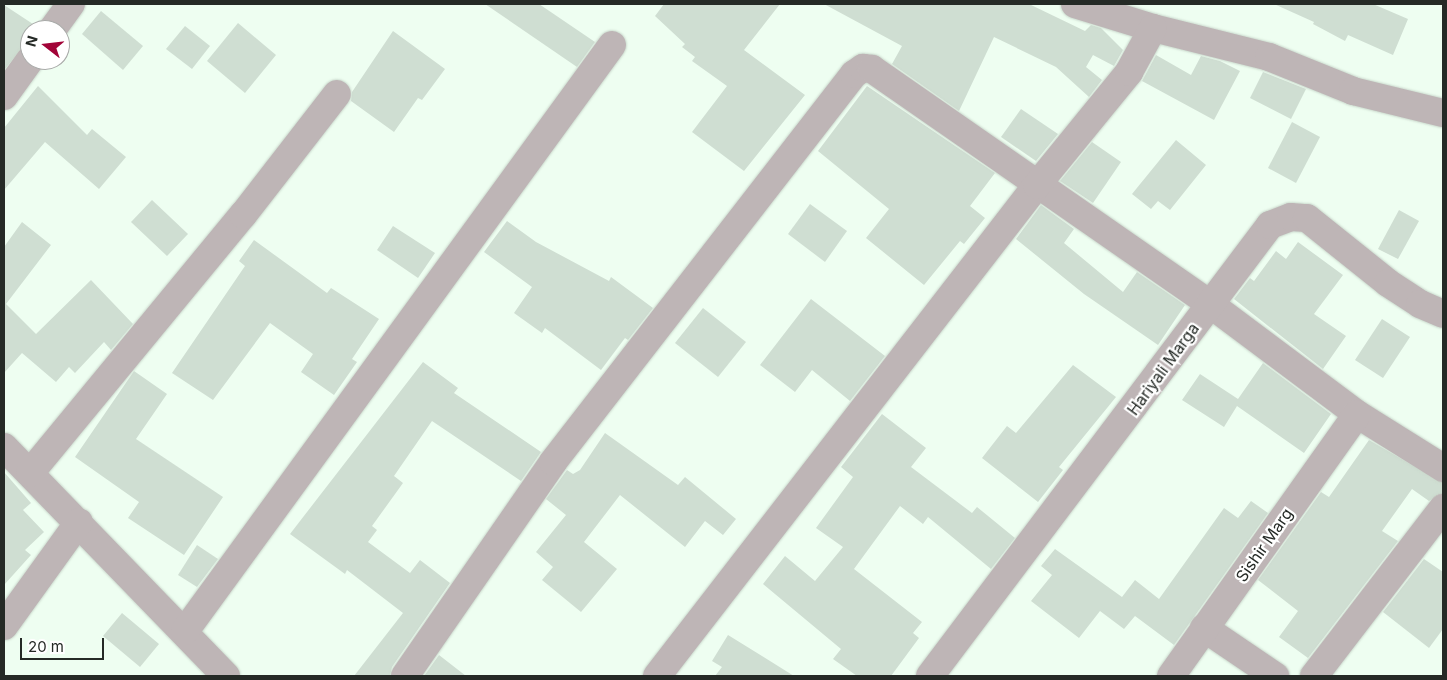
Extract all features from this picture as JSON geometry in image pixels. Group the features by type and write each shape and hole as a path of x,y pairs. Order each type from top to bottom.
{"street":[{"path":"59,20 71,4"},
{"path":"1075,4 1153,28 1269,57 1353,91 1443,113"},
{"path":"657,676 1037,185 1129,72 1153,28"},
{"path":"185,631 612,46"},
{"path":"405,676 553,462 854,74 863,68 872,69 1210,304 1357,414 1443,468"},
{"path":"4,96 23,70"},
{"path":"30,473 243,215 337,94"},
{"name":"Hariyali Marga","path":"930,676 1270,226 1291,217 1307,218 1388,283 1420,304 1443,314"},
{"name":"Sishir Marg","path":"1171,676 1357,414"},
{"path":"4,446 185,631 226,676"},
{"path":"1314,676 1443,508"},
{"path":"4,626 79,522"},
{"path":"1204,628 1275,676"}],"building":[{"path":"485,4 539,4 595,42 577,67"},
{"path":"664,4 780,4 744,50 805,95 744,171 692,132 727,86 692,61 695,57 682,47 685,44 655,16"},
{"path":"824,4 1029,4 1085,31 1091,25 1101,28 1123,50 1114,66 1093,55 1086,67 1102,80 1089,97 1056,67 994,37 959,111 892,64 902,46"},
{"path":"1274,4 1373,4 1408,19 1393,55 1348,35 1345,41 1313,24 1314,22"},
{"path":"4,5 27,20 20,20 20,51 4,70"},
{"path":"101,11 143,46 123,70 82,34"},
{"path":"238,23 276,55 245,93 207,61"},
{"path":"185,26 210,46 192,69 166,49"},
{"path":"393,31 445,69 422,100 418,98 394,132 351,101 352,92"},
{"path":"1156,55 1191,75 1201,56 1220,61 1240,71 1214,120 1142,81"},
{"path":"1263,72 1306,89 1291,119 1250,98"},
{"path":"38,86 87,135 92,129 126,157 99,189 45,142 4,190 4,128"},
{"path":"867,86 995,173 970,206 985,218 964,244 960,241 924,285 866,238 889,209 818,151"},
{"path":"1021,109 1058,134 1036,161 1001,137"},
{"path":"1292,122 1320,137 1296,183 1268,168"},
{"path":"1176,140 1206,165 1170,210 1158,201 1151,209 1132,194"},
{"path":"1092,142 1121,162 1093,203 1060,181"},
{"path":"152,200 188,234 167,256 131,222"},
{"path":"810,204 847,231 825,262 788,234"},
{"path":"1041,205 1074,229 1064,243 1123,292 1137,272 1185,305 1158,345 1084,294 1016,239"},
{"path":"1399,210 1419,221 1398,259 1378,249"},
{"path":"507,221 536,242 609,281 611,277 653,308 628,340 625,338 601,370 545,328 542,333 514,313 532,287 484,252"},
{"path":"22,222 51,245 6,304 36,334 91,280 133,324 111,350 104,342 75,373 69,367 56,382 22,353 4,373 4,247"},
{"path":"393,226 435,253 418,278 377,250"},
{"path":"254,240 327,293 331,288 379,319 352,359 357,362 334,395 301,372 313,354 270,323 213,400 172,373 245,266 239,261"},
{"path":"1298,242 1343,275 1314,314 1346,336 1323,369 1234,299 1250,278 1254,281 1276,251 1286,259"},
{"path":"811,299 885,356 850,401 812,370 795,392 760,365"},
{"path":"703,308 746,342 718,377 675,343"},
{"path":"1382,319 1410,337 1383,378 1355,360"},
{"path":"423,362 458,388 454,393 541,452 521,481 432,421 394,476 403,483 372,526 377,530 368,542 410,573 420,560 450,583 392,667 390,676 354,676 403,613 347,570 345,574 290,534"},
{"path":"1263,363 1331,414 1304,453 1237,406 1224,427 1182,400 1200,374 1238,399"},
{"path":"1073,365 1116,397 1059,467 1063,470 1038,502 982,458 1007,426 1016,433"},
{"path":"134,371 167,394 136,439 223,497 184,555 128,518 139,502 75,457"},
{"path":"882,414 926,448 911,467 972,513 977,507 1015,538 991,569 928,517 923,524 900,506 854,569 922,622 913,633 919,638 891,676 857,676 833,659 841,649 763,584 785,556 815,581 843,547 816,528 853,477 841,467"},
{"path":"605,433 678,485 685,477 736,519 723,535 705,521 685,547 620,495 584,542 617,569 581,612 542,580 553,567 536,552 566,515 546,499 567,470 573,474 580,470"},
{"path":"1369,440 1443,483 1443,493 1429,501 1412,489 1382,531 1398,541 1308,658 1279,637 1298,611 1258,580 1321,492 1329,497"},
{"path":"4,472 31,503 23,510 44,532 25,550 31,555 4,585"},
{"path":"1251,501 1268,513 1174,645 1135,616 1124,629 1100,611 1079,638 1031,601 1052,575 1041,566 1055,549 1122,597 1135,580 1159,599 1224,508 1238,518"},
{"path":"197,545 218,559 197,587 178,575"},
{"path":"1424,559 1443,572 1443,629 1429,648 1383,612"},
{"path":"122,613 159,644 140,667 103,636"},
{"path":"728,635 794,676 715,676 722,667 712,661"},
{"path":"439,655 466,676 424,676"}]}
